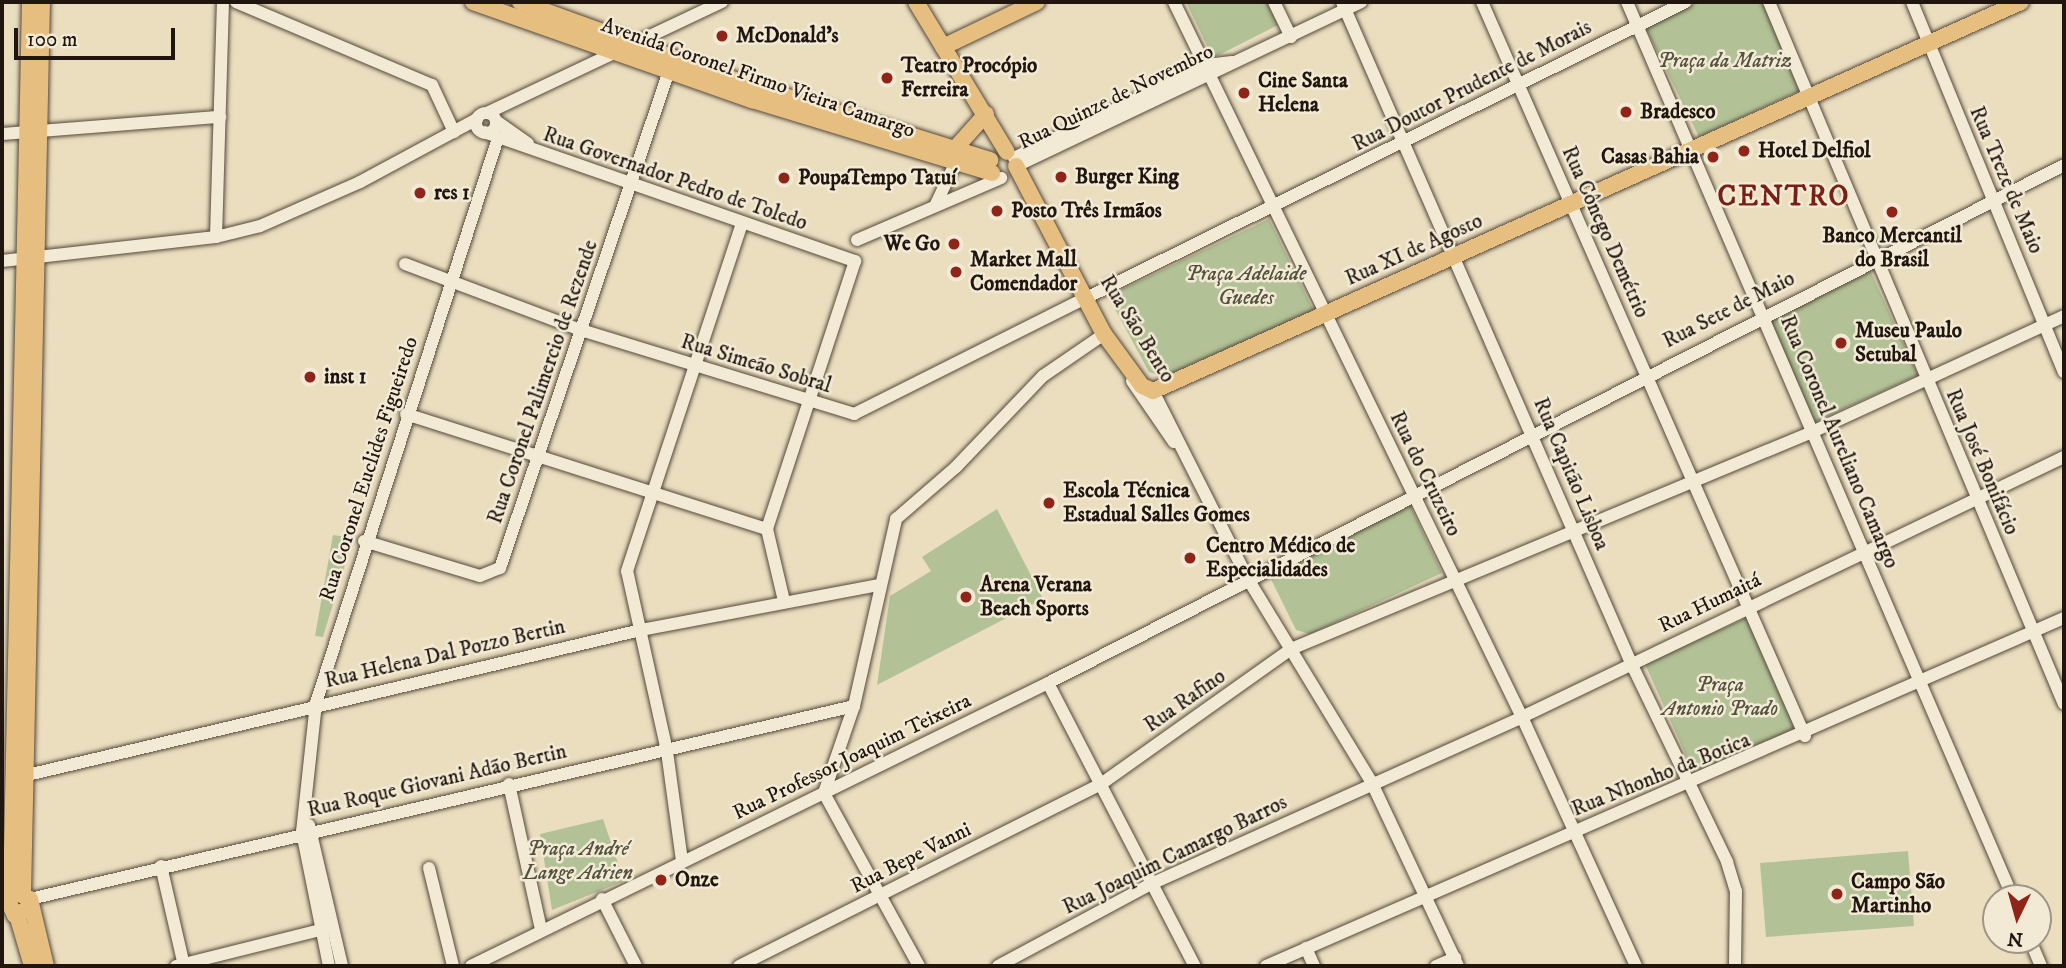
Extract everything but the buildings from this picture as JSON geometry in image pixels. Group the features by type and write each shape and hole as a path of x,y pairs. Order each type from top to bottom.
{"main road":[{"path":"18,777 20,260 30,2"},
{"path":"32,966 15,905 39,258 42,2"},
{"name":"Avenida Coronel Firmo Vieira Camargo","path":"473,2 669,71 953,159 1003,165"},
{"name":"Avenida Coronel Firmo Vieira Camargo","path":"520,2 953,159"},
{"name":"Rua São Bento","path":"916,2 986,114 1003,165 1034,200 1088,297 1153,391"},
{"path":"943,47 1037,2"},
{"path":"1694,151 2021,2"},
{"path":"953,159 986,114"},
{"name":"Rua XI de Agosto","path":"1153,391 1694,151"},
{"name":"Rua São Bento","path":"1088,297 1104,334"},
{"path":"1104,334 1142,386 1153,391"},
{"path":"15,905 46,966"}],"street":[{"path":"216,237 223,2"},
{"path":"236,2 432,85 454,132"},
{"path":"2,261 216,237 360,183 454,132 722,2"},
{"name":"Rua do Cruzeiro","path":"1174,2 1210,70 1412,494 1522,716 1636,966"},
{"path":"1274,2 1291,37"},
{"name":"Rua Quinze de Novembro","path":"857,240 936,204 1003,165 1210,70 1291,37 1344,6 1361,2"},
{"name":"Rua Cônego Demétrio","path":"1482,2 1805,736"},
{"name":"Rua Coronel Aureliano Camargo","path":"1627,2 1694,151 2007,884"},
{"name":"Rua Doutor Prudente de Morais","path":"1275,205 1686,2"},
{"name":"Rua José Bonifácio","path":"1769,2 1812,97 1874,258 2064,704"},
{"name":"Rua Treze de Maio","path":"1912,2 2064,372"},
{"name":"Rua Capitão Lisboa","path":"1344,6 1534,434 1631,663 1690,786 1736,891 1735,966"},
{"name":"Rua Coronel Palimercio de Rezende","path":"365,541 491,576 500,568 669,71"},
{"path":"2,134 41,135 220,117"},
{"path":"486,118 539,152"},
{"name":"Rua Governador Pedro de Toledo","path":"486,118 484,132 498,138 855,261 810,400"},
{"name":"Rua Coronel Euclides Figueiredo","path":"326,929 307,827 316,703 365,541 498,138"},
{"path":"936,204 953,159"},
{"name":"Rua Sete de Maio","path":"1248,579 1534,434 1762,314 1874,258 1994,204 2064,164"},
{"path":"1088,297 1275,205"},
{"path":"681,861 667,751 627,570 651,491 743,223"},
{"name":"Rua Simeão Sobral","path":"405,264 581,330 855,414 1088,297"},
{"name":"Rua Rafino","path":"1101,784 1291,649 1456,582 1692,479 1812,432 2064,316"},
{"path":"919,966 882,894 824,793 854,706 878,585 896,519 956,467 1043,376 1104,334"},
{"name":"Rua São Bento","path":"1104,334 1174,442 1248,579 1371,781 1457,962"},
{"name":"Rua São Bento","path":"1153,391 1174,442"},
{"path":"784,601 768,529 810,400"},
{"path":"406,414 540,452 768,529"},
{"name":"Rua Humaitá","path":"1371,781 1522,716 1749,605 2064,457"},
{"name":"Rua Professor Joaquim Teixeira","path":"471,966 602,899 1048,683 1248,579"},
{"name":"Rua Helena Dal Pozzo Bertin","path":"18,777 316,703 641,630 878,585"},
{"name":"Rua Nhonho da Botica","path":"1266,966 1424,895 1805,736 2064,618"},
{"path":"1048,683 1195,966"},
{"name":"Rua Roque Giovani Adão Bertin","path":"15,905 307,827 667,751 854,706"},
{"name":"Rua Joaquim Camargo Barros","path":"998,966 1151,884 1371,781"},
{"path":"509,784 541,929"},
{"name":"Rua Bepe Vanni","path":"739,966 1101,784"},
{"path":"160,866 181,966 326,929"},
{"path":"429,868 453,966"},
{"path":"602,899 636,966"},
{"path":"326,929 329,966"},
{"path":"326,929 342,966"},
{"path":"1306,948 1314,966"},
{"path":"1436,966 1457,962"}],"green space":[{"path":"1186,2 1267,2 1278,25 1213,58"},
{"name":"Praça da Matriz","path":"1694,2 1763,2 1799,91 1699,137 1644,24"},
{"name":"Praça Adelaide Guedes","path":"1269,219 1314,311 1163,377 1149,372 1108,296"},
{"path":"1869,268 1918,375 1815,422 1768,316"},
{"path":"1409,503 1442,573 1310,634 1296,630 1269,575"},
{"name":"Arena Verana Beach Sports","path":"997,509 1043,599 877,685 890,596 931,571 922,557"},
{"path":"333,535 353,538 323,637 315,636"},
{"name":"Praça Antonio Prado","path":"1746,618 1795,729 1694,773 1645,664"},
{"name":"Praça André Lange Adrien","path":"603,819 624,881 552,910 540,834"},
{"name":"Campo São Martinho","path":"1908,851 1914,926 1766,937 1760,863"}],"place":[{"name":"McDonald's","path":"722,36"},
{"name":"Teatro Procópio Ferreira","path":"887,78"},
{"name":"Cine Santa Helena","path":"1244,93"},
{"name":"Bradesco","path":"1626,112"},
{"name":"Hotel Delfiol","path":"1744,151"},
{"name":"Casas Bahia","path":"1713,157"},
{"name":"Burger King","path":"1061,177"},
{"name":"PoupaTempo Tatuí","path":"784,178"},
{"name":"res 1","path":"420,193"},
{"name":"Posto Três Irmãos","path":"997,211"},
{"name":"Banco Mercantil do Brasil","path":"1892,212"},
{"name":"We Go","path":"954,244"},
{"name":"Market Mall Comendador","path":"956,272"},
{"name":"Museu Paulo Setubal","path":"1841,343"},
{"name":"inst 1","path":"310,377"},
{"name":"Escola Técnica Estadual Salles Gomes","path":"1049,503"},
{"name":"Centro Médico de Especialidades","path":"1190,558"},
{"name":"Arena Verana Beach Sports","path":"966,597"},
{"name":"Onze","path":"661,880"},
{"name":"Campo São Martinho","path":"1837,894"}],"district":[{"name":"CENTRO","path":"1784,197"}]}
